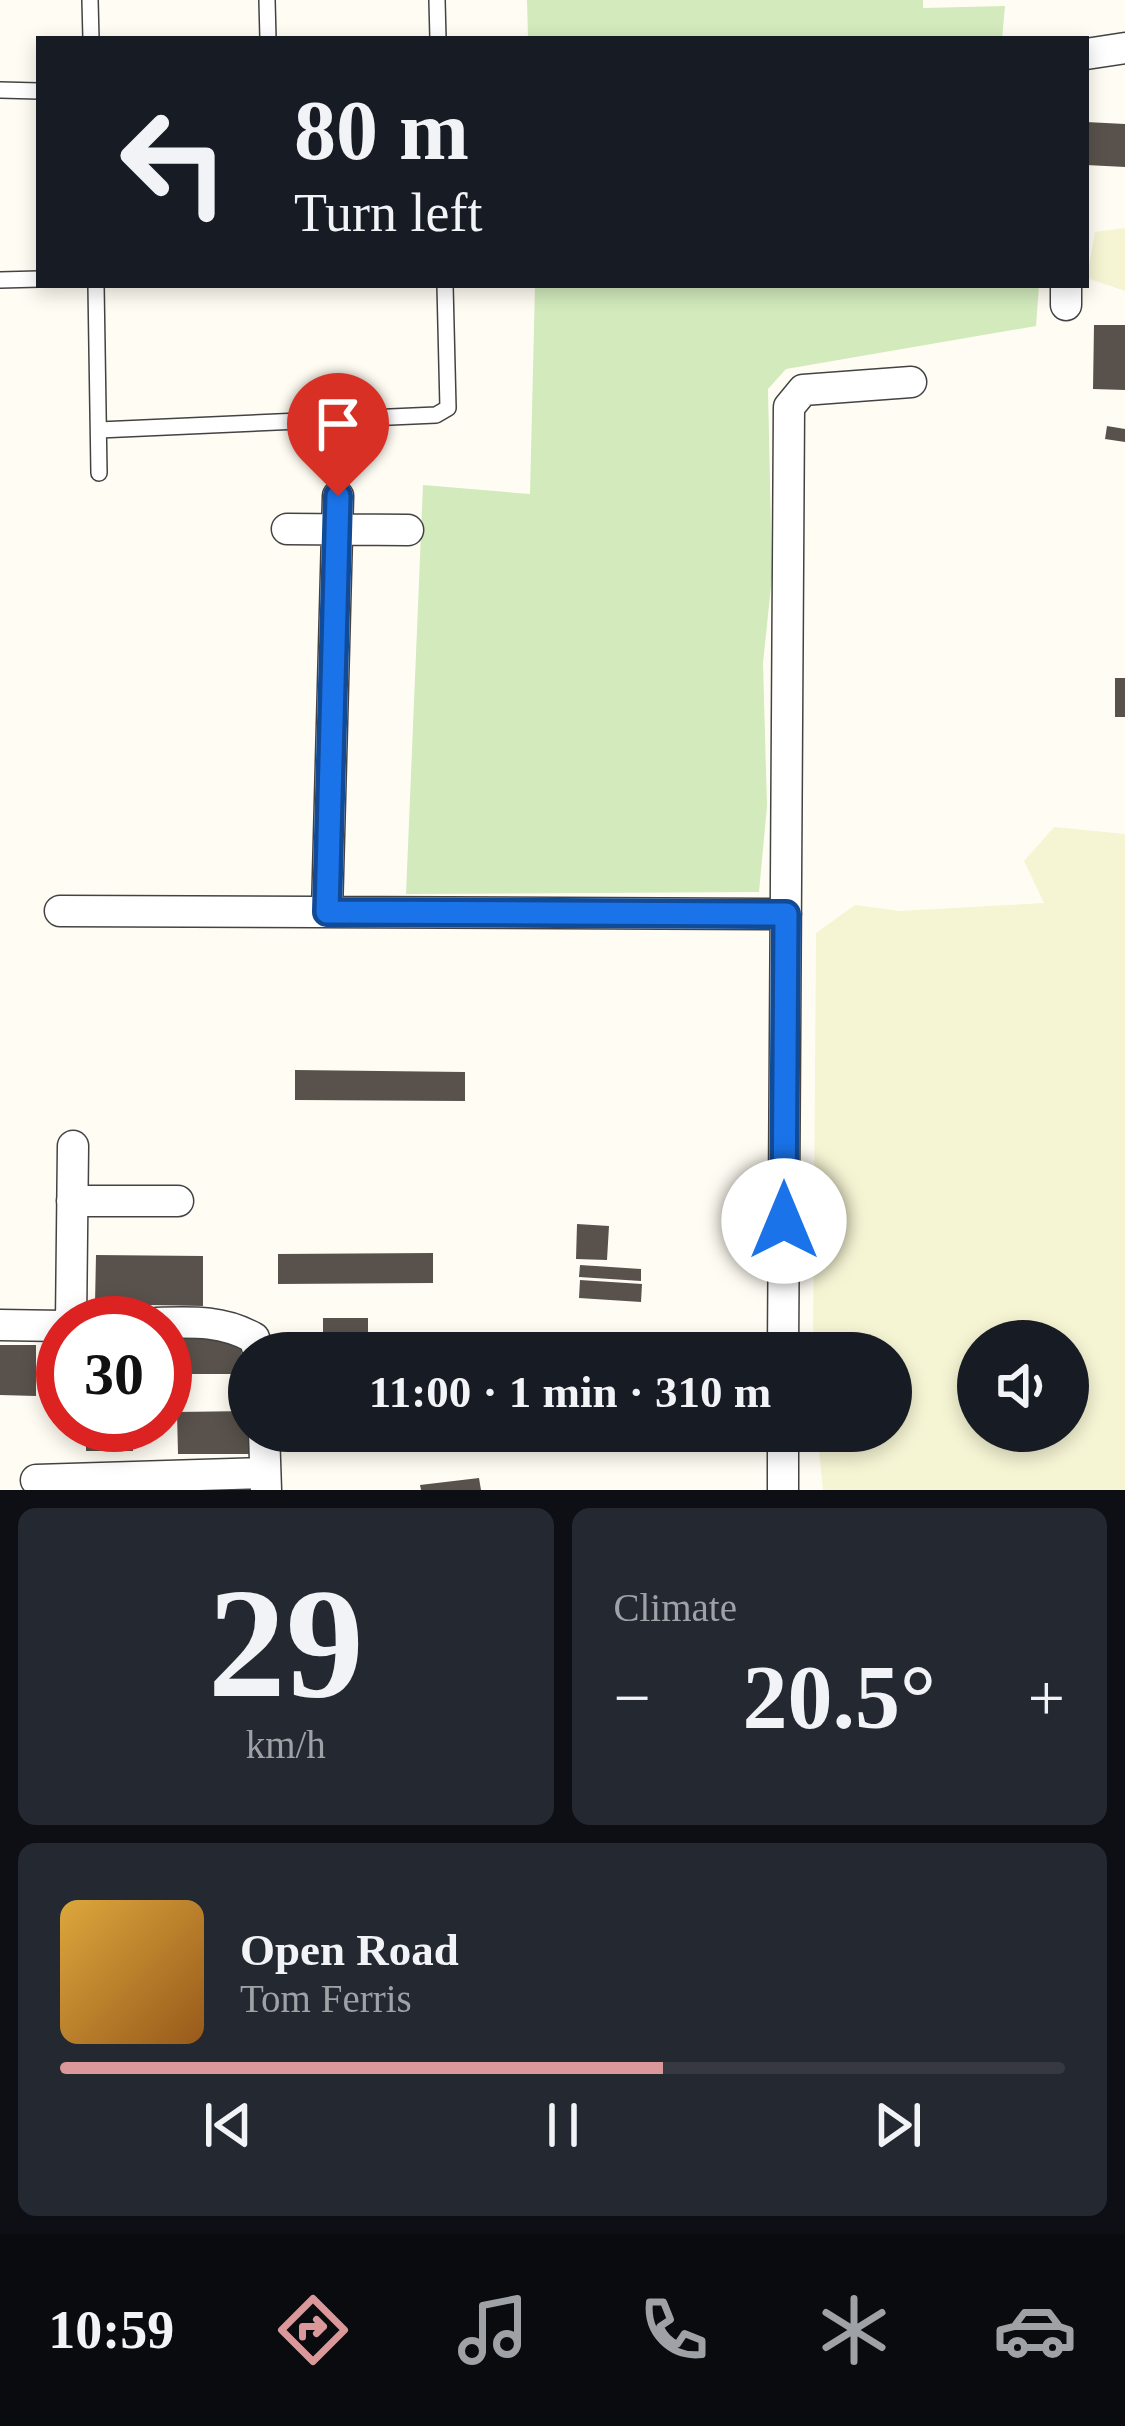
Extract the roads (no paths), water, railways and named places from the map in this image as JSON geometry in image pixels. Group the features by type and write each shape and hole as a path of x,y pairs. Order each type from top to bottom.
{"street":[{"path":"1089,53 1125,47"},
{"path":"784,1332 789,407 803,390 910,382"},
{"path":"327,912 338,496"},
{"path":"287,529 408,530"},
{"path":"60,911 786,914"},
{"path":"68,1296 74,1146"},
{"path":"72,1202 178,1201"},
{"path":"192,1322 210,1321 244,1332"},
{"path":"0,1325 36,1324"},
{"path":"37,1480 266,1482 265,1452"},
{"path":"783,1452 783,1490"}],"lane":[{"path":"90,0 91,36"},
{"path":"267,0 268,36"},
{"path":"437,0 438,36"},
{"path":"0,90 36,91"},
{"path":"0,280 36,279"},
{"path":"96,288 99,472"},
{"path":"99,430 436,415 448,408 446,288"}]}
